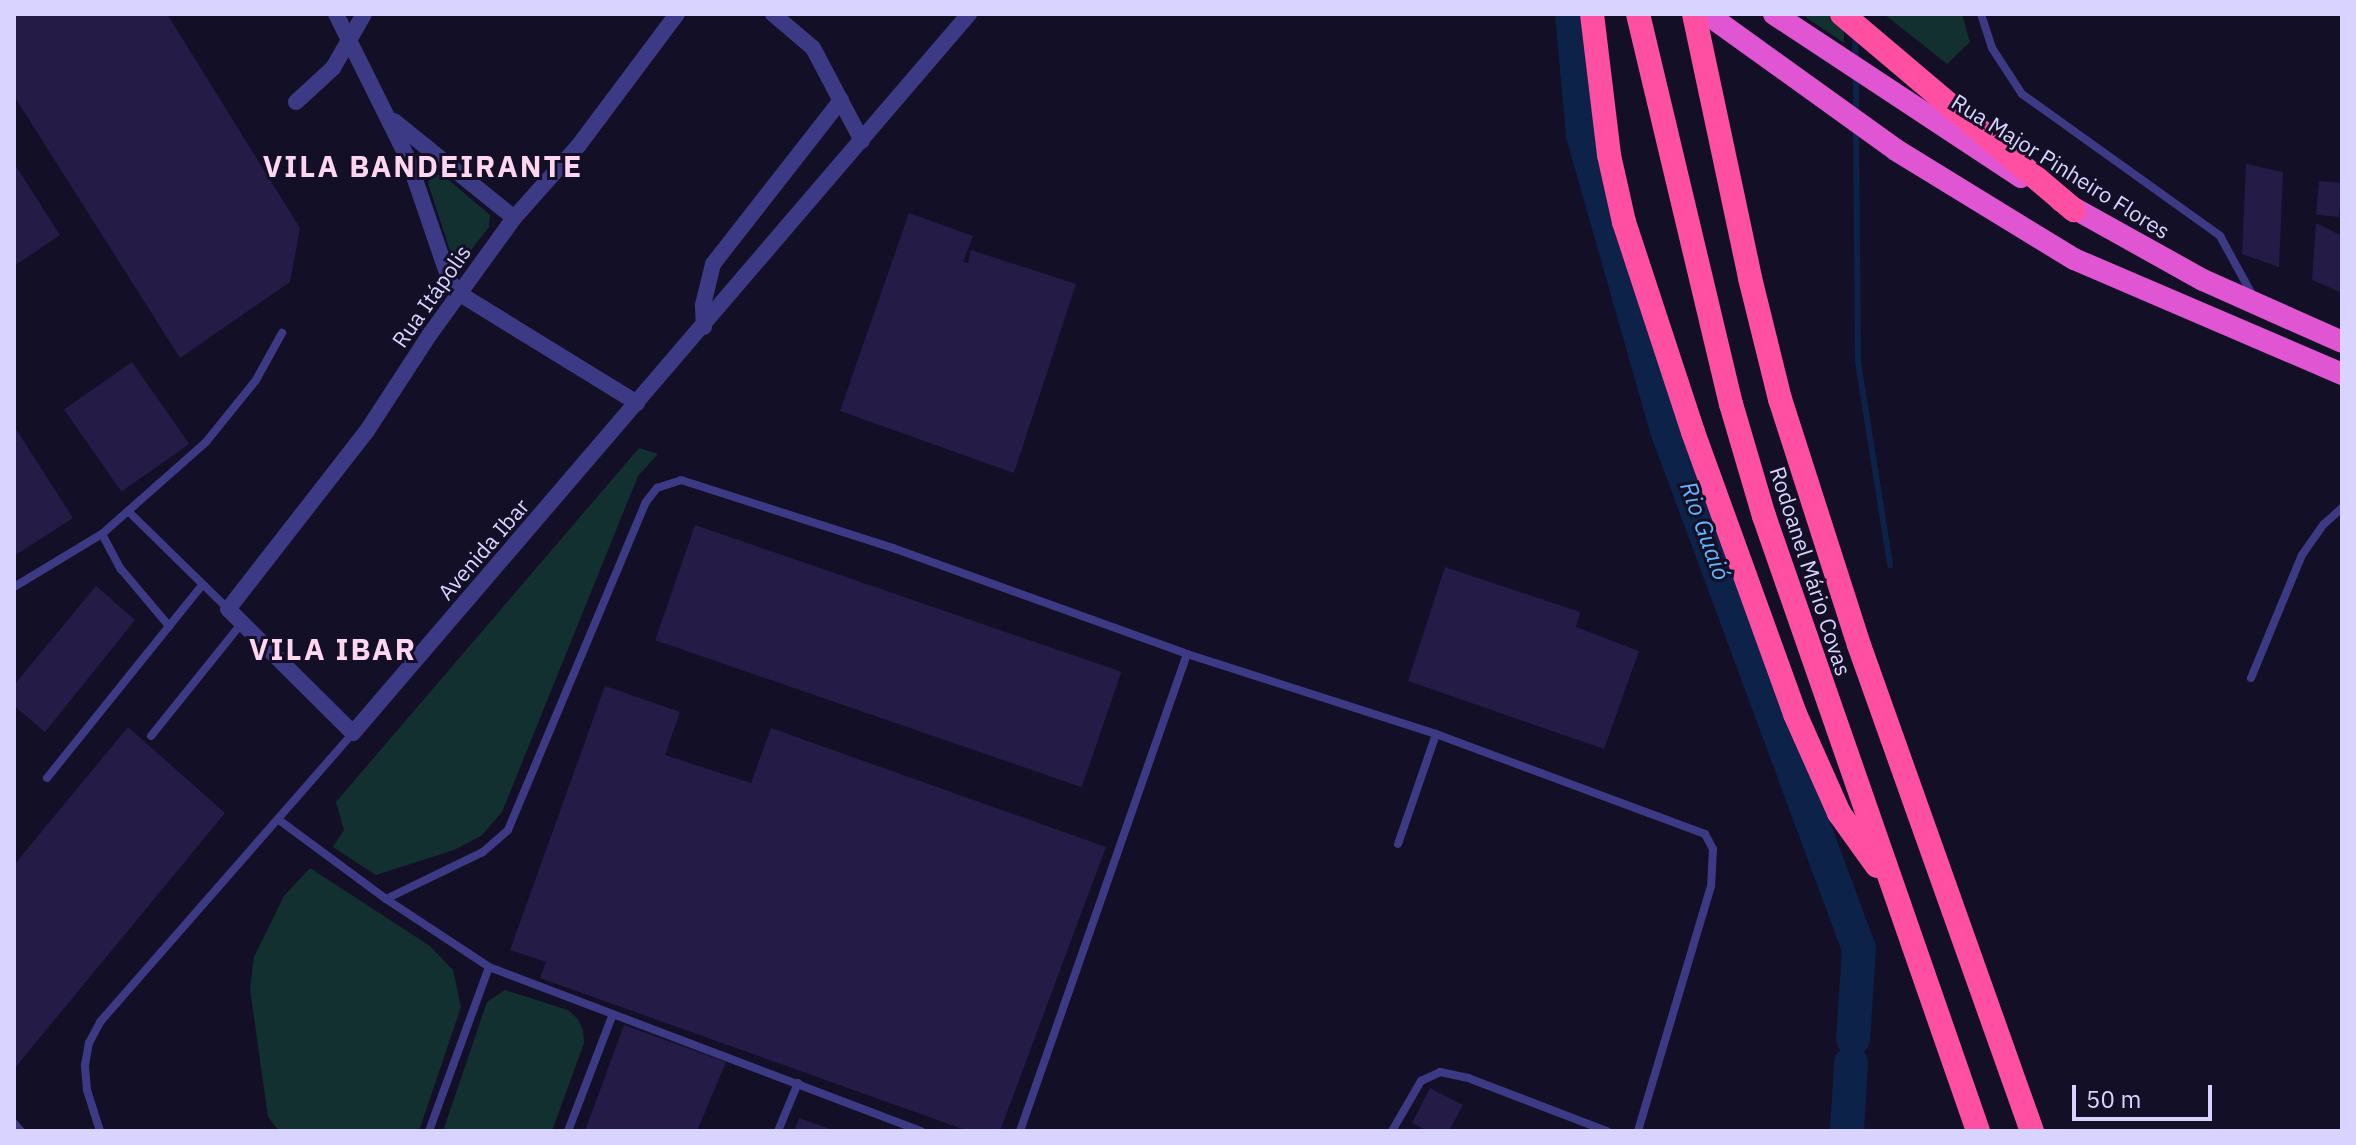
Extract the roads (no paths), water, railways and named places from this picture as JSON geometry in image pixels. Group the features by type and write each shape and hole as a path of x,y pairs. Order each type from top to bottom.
{"highway":[{"path":"1592,14 1609,155 1624,222 1698,446 1761,626 1816,764 1839,813 1890,882"},
{"name":"Rodoanel Mário Covas","path":"1638,14 1739,432 1764,516 1978,1131"},
{"name":"Rodoanel Mário Covas","path":"1694,14 1747,263 1780,399 1859,645 2032,1131"},
{"path":"1707,14 1896,150 2074,259 2342,374"},
{"name":"Rua Major Pinheiro Flores","path":"1774,14 2074,210 2161,258 2342,342"},
{"path":"1842,14 2074,210"}],"street":[{"path":"336,14 390,118 420,190 444,271 460,294 637,403"},
{"path":"296,102 333,68 364,14"},
{"name":"Rua Itápolis","path":"228,609 366,432 514,218 579,145 677,14"},
{"path":"773,14 813,48 862,141"},
{"name":"Avenida Ibar","path":"353,733 704,327 969,14"},
{"path":"704,327 705,293 713,264 841,100"},
{"path":"390,118 514,218"},
{"path":"228,609 353,733"}],"lane":[{"path":"1981,14 1992,48 2022,94 2220,236 2257,304"},
{"path":"14,587 102,534 206,442 256,380 282,333"},
{"path":"386,899 483,852 508,830 646,502 657,488 669,481 703,485 893,548 1187,654 1436,734 1693,828 1710,842 1714,866 1711,886 1638,1131"},
{"path":"2251,678 2302,555 2323,525 2342,508"},
{"path":"128,511 228,609"},
{"path":"102,534 121,569 169,626"},
{"path":"47,778 202,585"},
{"path":"151,736 242,623"},
{"path":"1020,1131 1187,654"},
{"name":"Avenida Ibar","path":"96,1130 85,1065 89,1043 100,1022 353,733"},
{"path":"1398,844 1436,734"},
{"path":"279,820 386,899 489,967 921,1131"},
{"path":"429,1131 489,967"},
{"path":"568,1131 613,1014"},
{"path":"1392,1131 1421,1081 1440,1072 1468,1078 1607,1131"},
{"path":"778,1131 798,1083"},
{"path":"14,1123 21,1131"}],"waterway":[{"name":"Rio Guaió","path":"1572,14 1583,135 1666,427 1859,949 1853,1039"},
{"path":"1855,36 1856,60"},
{"path":"1856,76 1856,112"},
{"path":"1856,128 1858,362 1890,565"},
{"name":"Rio Guaió","path":"1847,1131 1851,1063"}],"district":[{"name":"VILA BANDEIRANTE","path":"423,166"},
{"name":"VILA IBAR","path":"333,649"}]}
